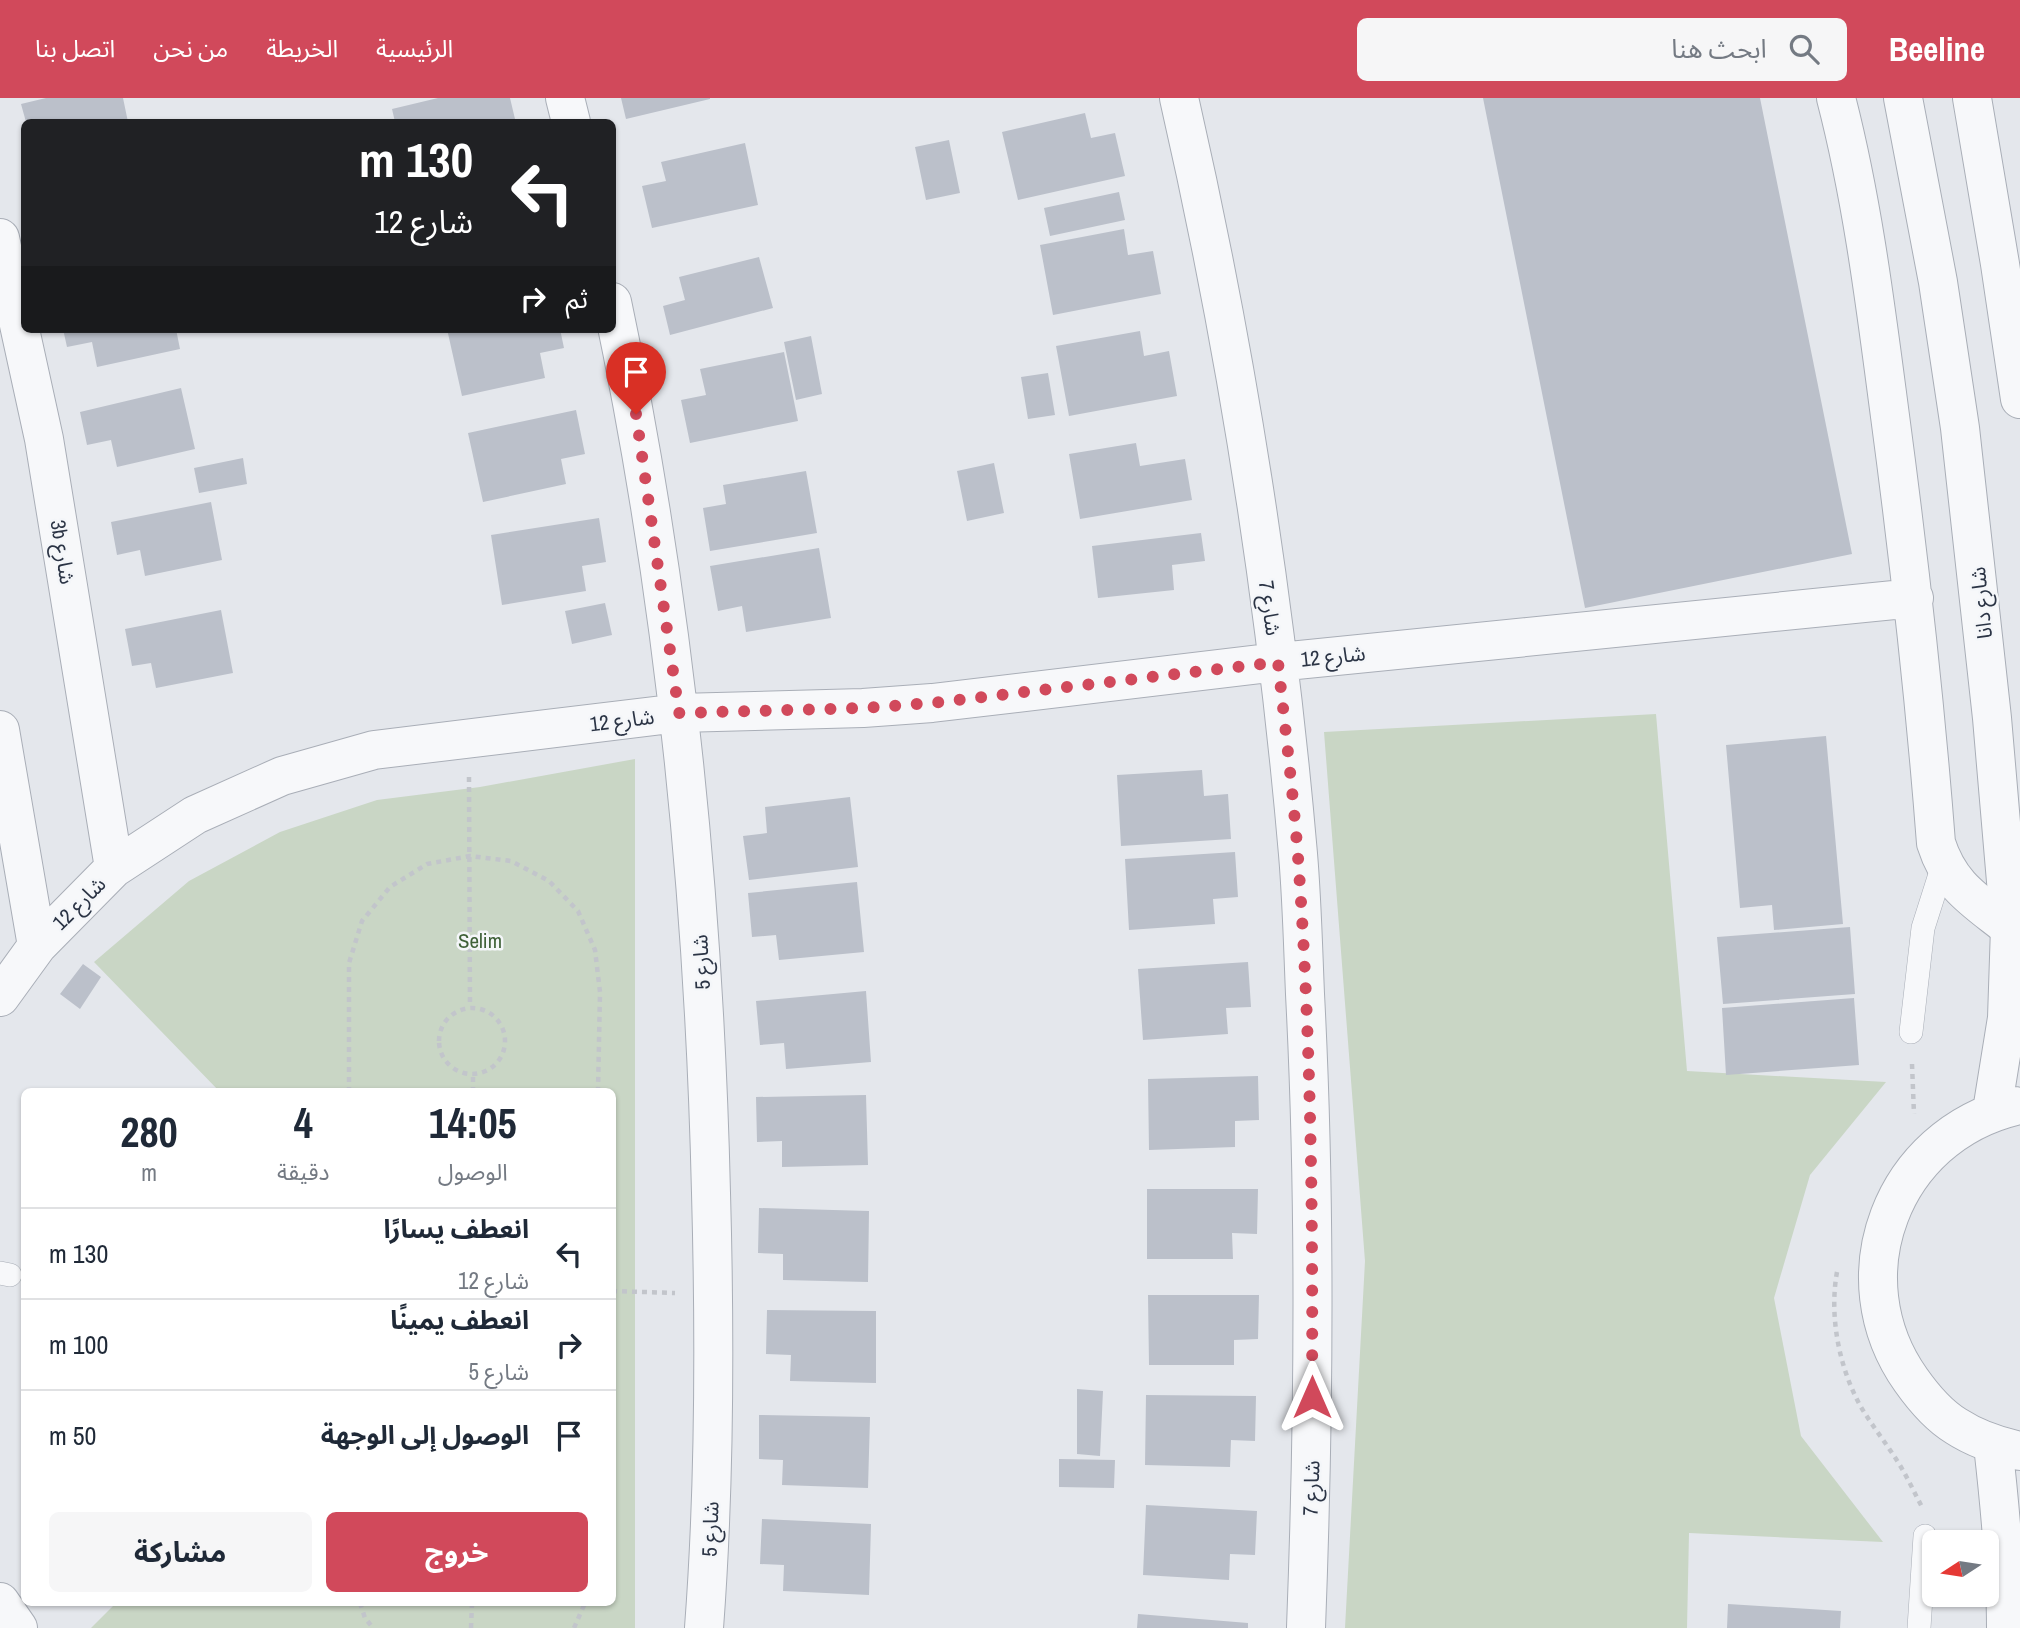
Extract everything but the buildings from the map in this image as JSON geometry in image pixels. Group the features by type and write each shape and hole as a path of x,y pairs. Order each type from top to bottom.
{"street":[{"path":"565,98 570,119"},
{"name":"شارع 7","path":"1179,98 1206,217 1245,434 1278,662 1298,856 1308,1062 1313,1282 1312,1475 1306,1628"},
{"path":"1836,98 1848,143 1874,291 1914,598 1936,843 1943,865 1957,885 2010,928"},
{"name":"شارع دانا","path":"1903,98 1936,269 1962,442 1990,692 2010,928 2006,1108"},
{"path":"1972,98 2020,399"},
{"name":"3b شارع","path":"0,238 44,439 114,867"},
{"name":"شارع 5","path":"616,321 636,414 679,713 699,934 709,1100 714,1294 713,1442 704,1628"},
{"name":"شارع 12","path":"0,997 37,946 114,867 195,815 282,776 374,750 679,713 863,708 932,703 1278,662 1914,598"},
{"path":"0,730 37,946"},
{"path":"2006,1108 1954,1132 1921,1160 1897,1195 1882,1236 1877,1278 1882,1321 1898,1362 1923,1397 1955,1425 2007,1448 2002,1529 2006,1628"},
{"path":"0,1602 18,1628"}],"lane":[{"path":"1911,1031 1923,928 1943,865"},
{"path":"1919,1628 1922,1582"}],"path":[{"path":"468,738 470,1007"},
{"path":"349,1088 349,963 362,921 390,887 427,864 470,856 511,861 521,866 549,881 578,911 595,950 600,992 598,1088"},
{"path":"470,1007 488,1010 500,1023 506,1039 502,1057 490,1069 473,1075 457,1070 443,1059 439,1042 442,1025 454,1012 470,1007"},
{"path":"473,1075 473,1088"},
{"path":"616,1291 714,1294"},
{"path":"361,1606 365,1618 373,1628"},
{"path":"471,1628 472,1606"},
{"path":"574,1628 584,1606"}],"green space":[{"path":"1656,714 1687,1071 1886,1082 1810,1175 1774,1298 1801,1436 1883,1542 1689,1533 1687,1628 1345,1628 1365,1261 1324,732"},
{"name":"Selim","path":"635,759 635,1628 91,1628 113,1606 616,1606 616,1088 216,1088 94,962 189,881 280,832 377,800 480,787"}],"route":[{"path":"636,414 679,713 863,708 932,703 1278,662 1298,856 1308,1062 1313,1268 1312,1397"}]}
